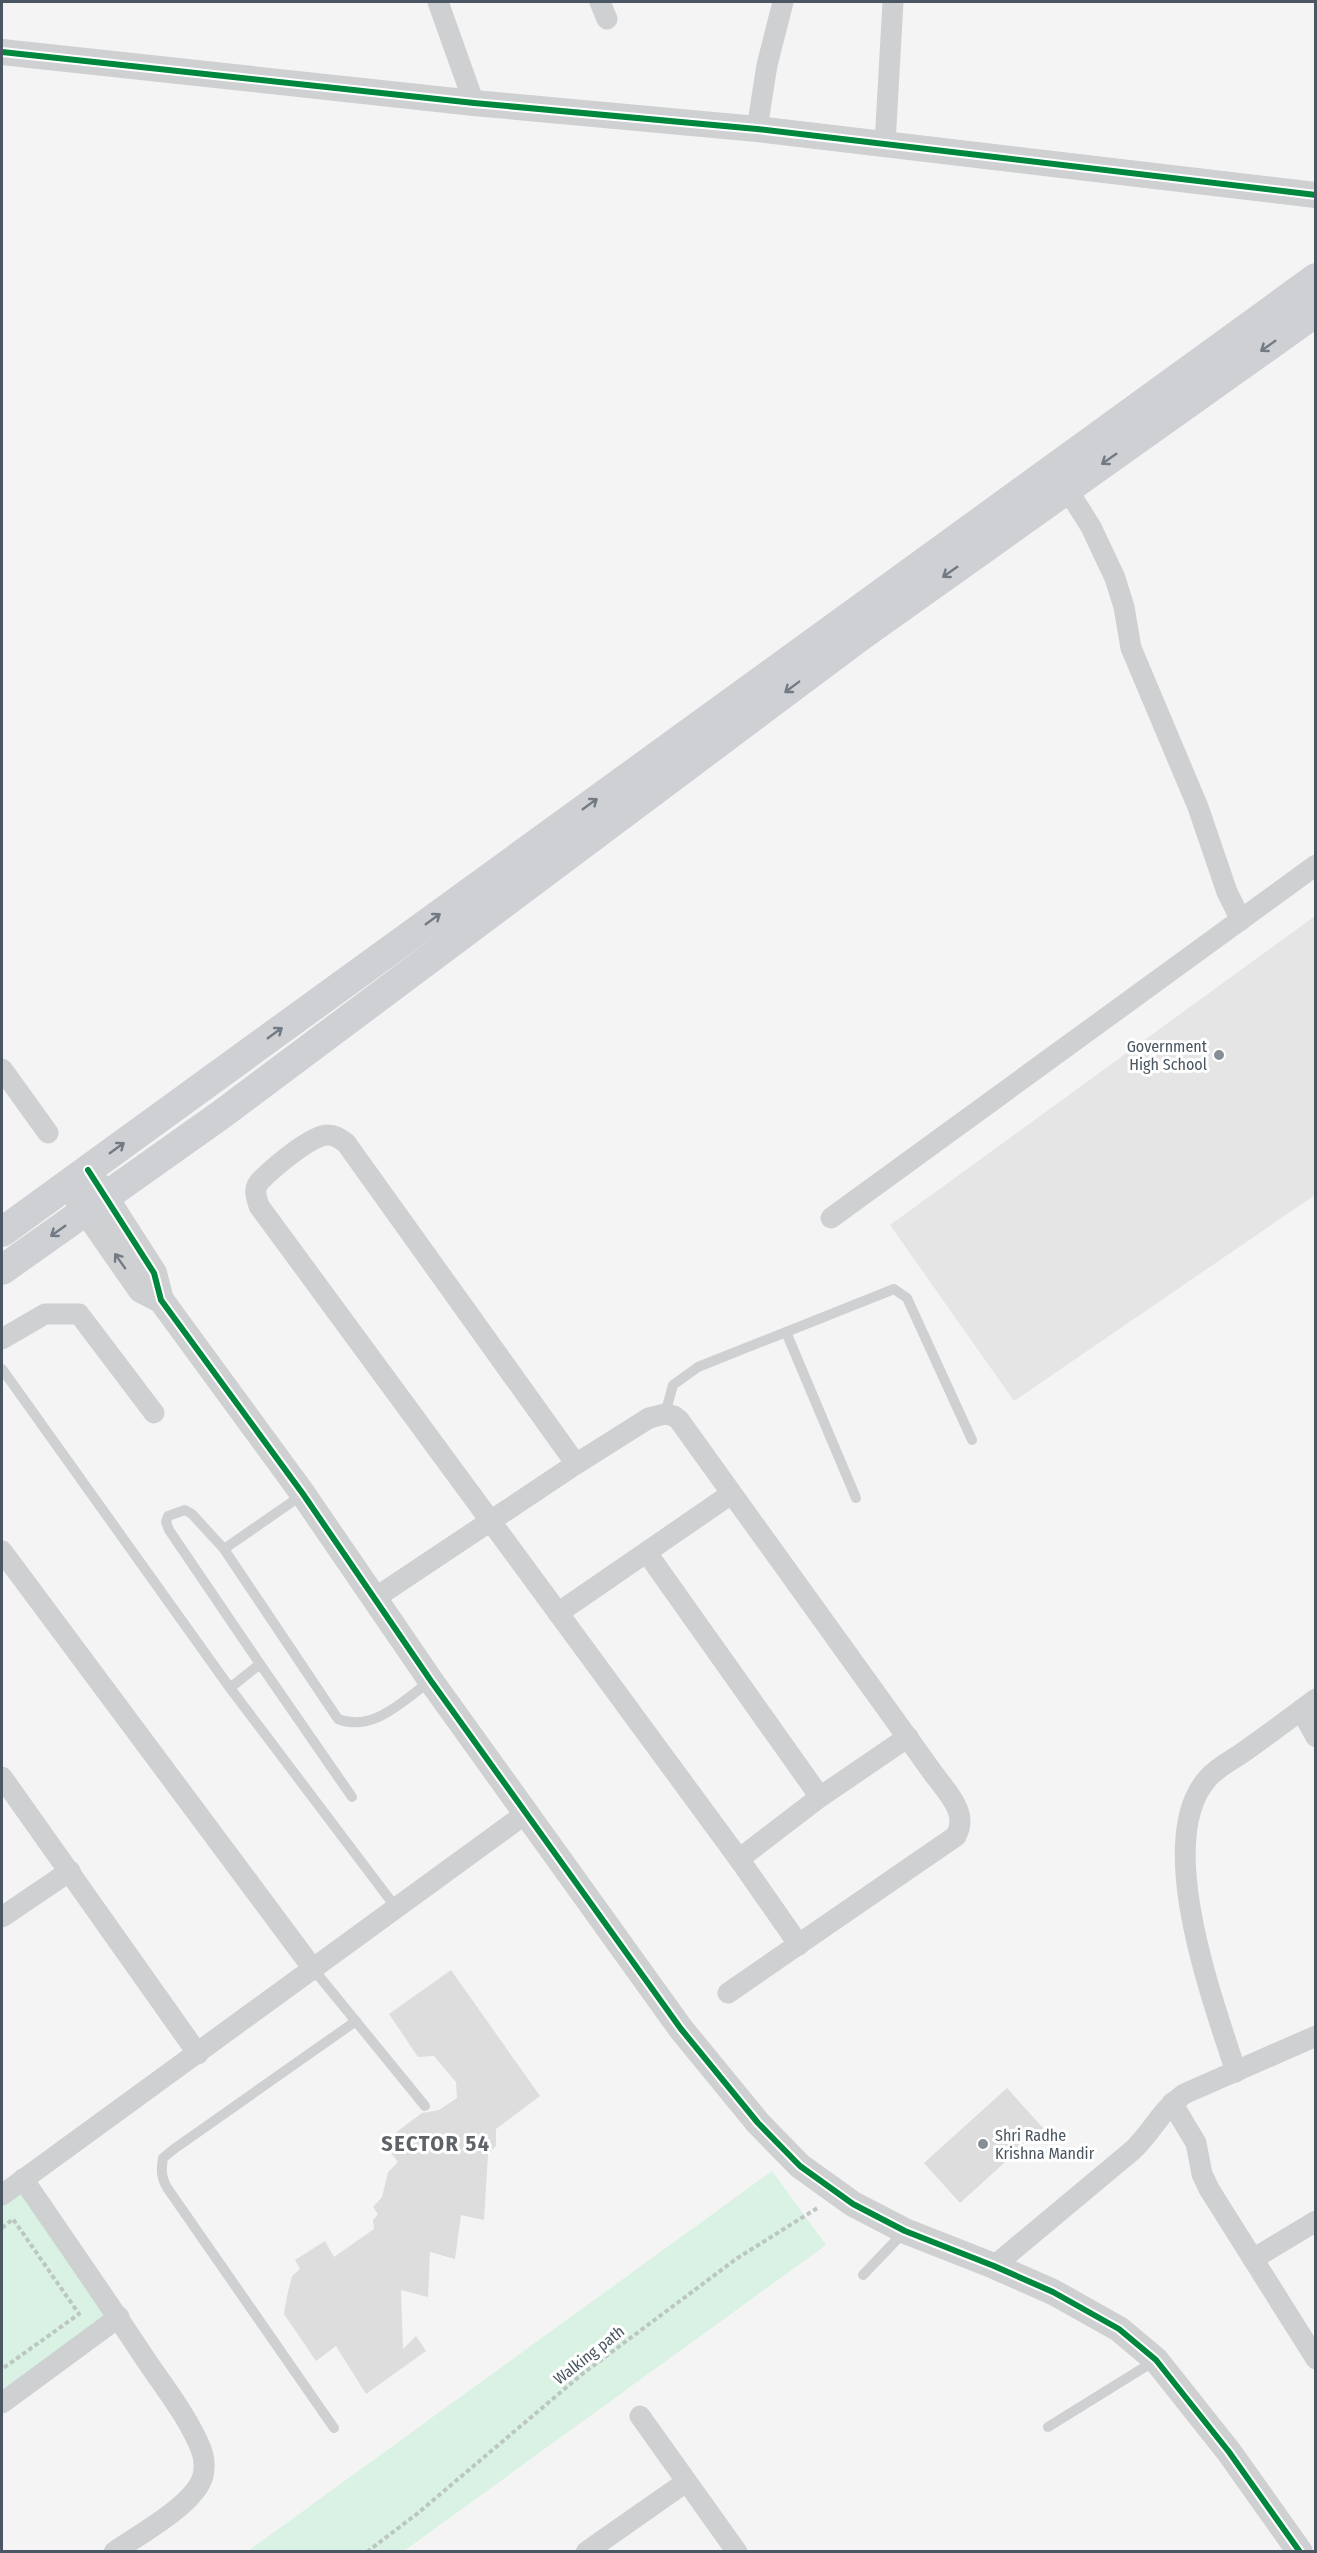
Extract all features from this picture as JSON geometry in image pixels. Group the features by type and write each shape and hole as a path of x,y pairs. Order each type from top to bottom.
{"main road":[{"path":"2,1232 1316,278"},
{"path":"2,1270 222,1114 852,642 1316,312"}],"street":[{"path":"438,2 474,103"},
{"path":"757,129 767,64 783,2"},
{"path":"885,144 892,2"},
{"path":"2,52 474,103 757,129 1316,195"},
{"path":"1067,489 1091,527 1115,578 1124,607 1131,648 1198,807 1227,892 1241,920"},
{"path":"831,1218 1316,865"},
{"path":"2,1071 48,1133"},
{"path":"576,1464 346,1143 340,1138 327,1135 312,1140 268,1173 256,1186 260,1206 739,1859 799,1945"},
{"path":"77,1177 96,1205 154,1273 161,1300 303,1494 525,1814 681,2029 758,2123 800,2166 853,2204 905,2231 994,2266 1085,2309 1119,2329 1156,2360 1229,2452 1300,2552"},
{"path":"2,1339 45,1314 79,1314 154,1413"},
{"path":"375,1598 649,1418 665,1414 679,1420 953,1800 961,1815 961,1827 956,1836 728,1993"},
{"path":"558,1614 731,1494"},
{"path":"2,1551 314,1970"},
{"path":"648,1552 820,1797"},
{"path":"1236,2072 1198,1956 1187,1872 1187,1827 1193,1803 1209,1777 1308,1705 1316,1737"},
{"path":"739,1859 820,1797 908,1737"},
{"path":"2,1777 198,2054"},
{"path":"2,2195 314,1970 525,1814"},
{"path":"2,1917 70,1871"},
{"path":"994,2266 1133,2150 1172,2103 1185,2094 1316,2036"},
{"path":"1172,2103 1196,2143 1202,2174 1209,2189 1313,2350"},
{"path":"23,2179 119,2318 191,2428 202,2452 203,2477 196,2490 176,2509 114,2552"},
{"path":"1253,2259 1316,2221"},
{"path":"2,2403 119,2318"},
{"path":"640,2416 736,2552"},
{"path":"586,2552 686,2482"}],"lane":[{"path":"665,1414 673,1385 698,1367 894,1289 908,1298 972,1440"},
{"path":"786,1332 856,1498"},
{"path":"2,1370 230,1688 397,1908"},
{"path":"224,1549 303,1494"},
{"path":"352,1797 169,1530 166,1522 168,1516 179,1510 192,1514 224,1549 338,1719 350,1724 373,1720 431,1681"},
{"path":"230,1688 260,1664"},
{"path":"314,1970 425,2106"},
{"path":"334,2428 168,2189 162,2179 161,2171 163,2157 174,2148 356,2021"},
{"path":"864,2275 905,2231"},
{"path":"1048,2427 1156,2360"}],"path":[{"path":"2,2228 13,2219 79,2314 2,2369"}],"shaded area":[{"name":"Government High School","path":"1315,916 1315,1195 1014,1401 890,1225"}],"green space":[{"path":"772,2171 826,2245 404,2551 248,2551"},
{"path":"23,2179 119,2317 2,2403 2,2195"}],"building":[{"path":"451,1970 540,2096 496,2129 496,2146 488,2154 484,2220 461,2215 455,2259 430,2252 428,2297 401,2290 403,2349 416,2336 426,2351 366,2394 336,2346 316,2361 284,2314 287,2296 292,2276 300,2269 295,2260 325,2241 334,2257 374,2229 373,2220 378,2214 373,2207 382,2197 388,2172 398,2162 383,2142 422,2113 439,2110 457,2098 456,2082 434,2056 418,2057 389,2014"},
{"path":"1007,2088 1043,2128 960,2203 924,2163"}],"cycle path":[{"path":"2,52 474,103 757,129 1316,195"},
{"path":"88,1170 154,1273 161,1300 303,1494 431,1681 681,2029 758,2123 800,2166 853,2204 905,2231 1053,2292 1119,2329 1156,2360 1229,2452 1300,2552"}],"place":[{"name":"Government High School","path":"1219,1055"},
{"name":"Shri Radhe Krishna Mandir","path":"983,2144"}],"district":[{"name":"SECTOR 54","path":"436,2143"}]}
